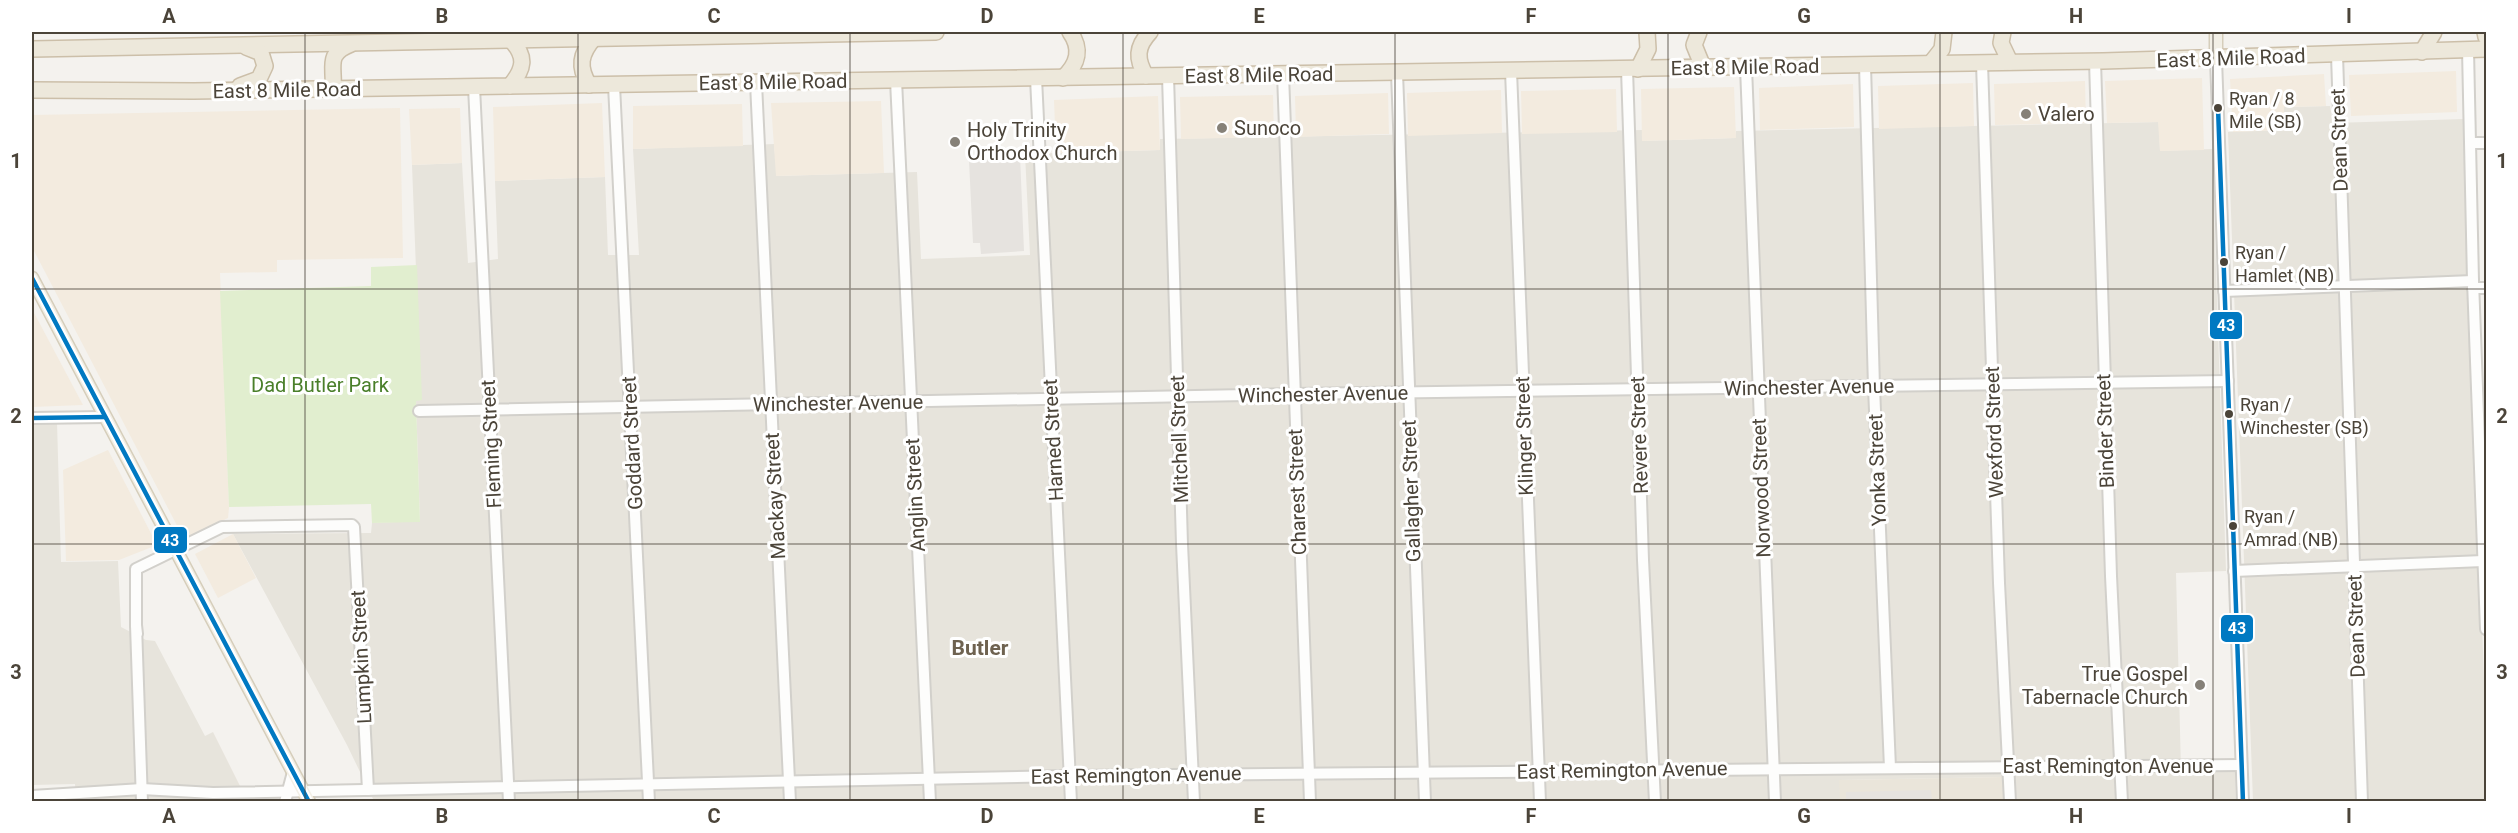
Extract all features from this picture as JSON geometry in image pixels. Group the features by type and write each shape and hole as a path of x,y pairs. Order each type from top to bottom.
{"highway":[{"path":"32,49 225,45 354,37 511,40 725,33 936,32"},
{"path":"1063,78 1071,70 1077,57 1077,44 1070,32"},
{"path":"1146,76 1139,62 1138,49 1150,32"},
{"path":"1632,69 1648,49 1647,32"},
{"path":"1699,32 1694,45 1703,67"},
{"path":"1931,63 1942,49 1944,32"},
{"path":"2003,32 2001,43 2010,62"},
{"path":"2422,52 2434,32"},
{"path":"2485,32 2487,37"},
{"path":"333,89 331,69 334,56 354,37"},
{"path":"589,85 580,64 583,53 594,38"},
{"path":"510,87 521,71 523,58 511,40"},
{"path":"199,91 245,85 255,82 262,74 264,59 256,49 225,45"},
{"name":"East 8 Mile Road","path":"32,90 199,91 1397,73 2216,59 2487,49"}],"main road":[{"path":"2216,32 2216,59"},
{"path":"32,278 307,796"}],"street":[{"path":"2468,50 2473,284 2487,629"},
{"name":"Dean Street","path":"2337,55 2362,801"},
{"path":"2216,59 2243,801"},
{"name":"Binder Street","path":"2095,61 2104,382 2122,801"},
{"name":"Wexford Street","path":"1982,63 1992,384 2010,801"},
{"name":"Yonka Street","path":"1864,65 1874,387 1890,768"},
{"name":"Norwood Street","path":"1746,67 1775,801"},
{"name":"Revere Street","path":"1632,69 1637,389 1655,801"},
{"name":"Klinger Street","path":"1511,71 1540,801"},
{"name":"Gallagher Street","path":"1397,73 1425,801"},
{"name":"Charest Street","path":"1282,74 1310,801"},
{"name":"Mitchell Street","path":"1168,76 1177,396 1194,801"},
{"name":"Harned Street","path":"1036,78 1071,801"},
{"name":"Anglin Street","path":"896,80 930,801"},
{"name":"Mackay Street","path":"756,83 790,801"},
{"name":"Goddard Street","path":"614,85 649,801"},
{"name":"Fleming Street","path":"474,87 509,801"},
{"path":"2471,143 2487,143"},
{"path":"2224,291 2473,284 2487,288"},
{"name":"Winchester Avenue","path":"419,411 1293,394 2228,381"},
{"path":"32,418 105,417"},
{"name":"Lumpkin Street","path":"177,549 225,526 352,525 354,527 368,790"},
{"path":"142,801 136,569 177,549"},
{"path":"2234,571 2483,561"},
{"name":"East Remington Avenue","path":"32,796 142,789 307,796 368,790 1070,776 2241,765"},
{"path":"287,796 293,771"}],"shaded area":[{"path":"2456,71 2457,112 2351,116 2349,75"},
{"path":"2324,74 2326,106 2284,107 2284,130 2233,132 2230,79"},
{"path":"2202,78 2204,150 2160,151 2158,122 2107,123 2105,81"},
{"path":"2085,81 2086,123 1995,125 1994,84"},
{"path":"1973,83 1974,126 1879,129 1878,86"},
{"path":"1853,84 1854,127 1760,130 1759,88"},
{"path":"1734,87 1736,138 1642,141 1641,89"},
{"path":"1616,89 1617,132 1522,134 1521,91"},
{"path":"1501,90 1502,133 1408,136 1407,93"},
{"path":"1388,93 1389,134 1296,137 1295,96"},
{"path":"1273,95 1274,137 1181,139 1180,97"},
{"path":"1158,96 1160,150 1056,153 1054,100"},
{"path":"881,101 884,173 776,176 771,103"},
{"path":"602,103 605,177 495,181 493,107"},
{"path":"742,104 743,146 633,149 633,106"},
{"path":"2330,106 2333,123 2464,119 2486,735 2486,801 2253,801 2228,132 2284,130 2283,107"},
{"path":"400,108 403,258 277,260 277,272 220,273 228,518 184,539 32,247 32,115"},
{"path":"460,108 462,163 412,165 409,109"},
{"path":"2159,122 2160,151 2212,149 2226,571 2176,573 2181,770 2235,772 2236,801 2004,801 2003,777 1840,780 1840,802 374,801 347,745 233,534 371,533 372,523 420,521 416,400 421,400 412,165 462,163 468,263 498,259 495,181 605,177 608,255 639,255 633,149 774,144 777,176 917,172 921,259 1030,255 1025,154 1160,150 1160,139 1642,130 1642,141 1735,138 1736,131"},
{"path":"1020,156 1024,251 981,254 980,243 973,243 969,161 983,157"},
{"path":"32,309 83,405 32,407"},
{"path":"32,422 57,422 61,562 118,561 121,627 146,640 155,641 205,736 213,732 245,796 278,797 278,801 76,801 75,784 32,785"},
{"path":"108,450 157,545 119,560 66,561 63,470"},
{"path":"233,534 256,578 218,598 195,554"},
{"path":"2003,777 2004,801 1840,801 1839,780"},
{"path":"1931,790 1932,801 1846,801 1846,792"}],"green space":[{"name":"Dad Butler Park","path":"417,265 422,400 416,401 420,522 372,523 371,504 229,507 220,291 371,286 371,267"}],"transit line":[{"name":"43","path":"2218,107 2243,802"},
{"name":"43","path":"32,278 309,802"},
{"name":"43","path":"32,418 105,417"}],"place":[{"name":"Ryan / 8 Mile (SB)","path":"2218,108"},
{"name":"Valero","path":"2026,114"},
{"name":"Sunoco","path":"1222,128"},
{"name":"Holy Trinity Orthodox Church","path":"955,142"},
{"name":"Ryan / Hamlet (NB)","path":"2224,262"},
{"name":"Ryan / Winchester (SB)","path":"2229,414"},
{"name":"Ryan / Amrad (NB)","path":"2233,526"},
{"name":"True Gospel Tabernacle Church","path":"2200,685"}],"district":[{"name":"Butler","path":"980,648"}]}
